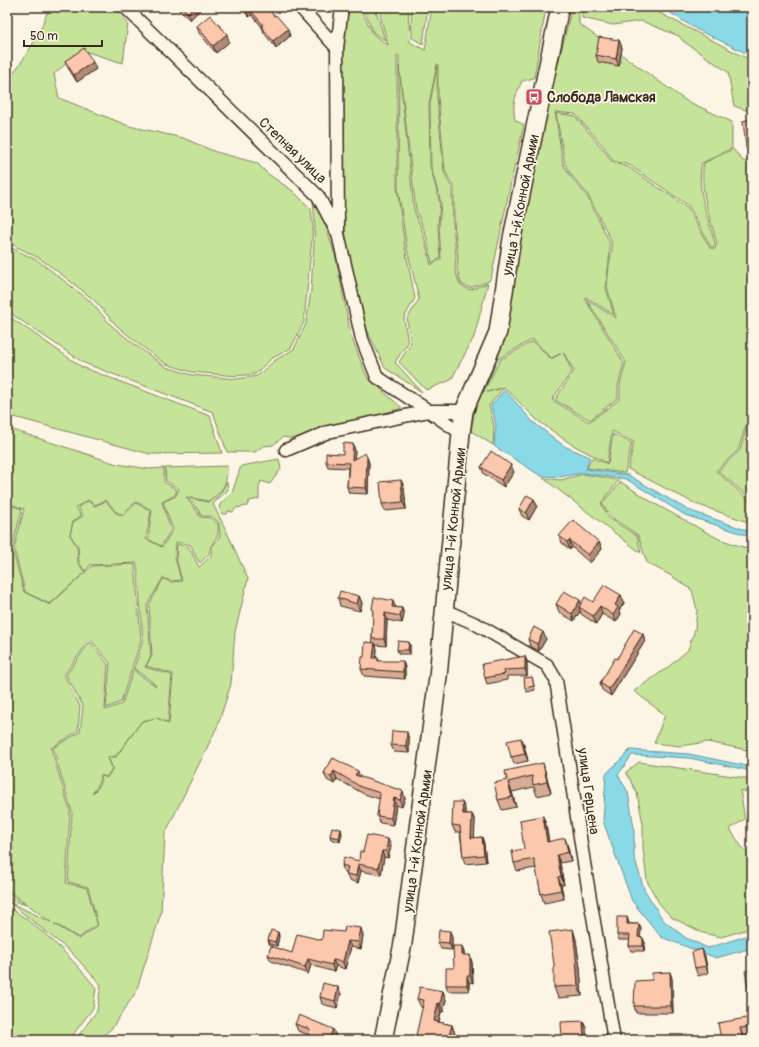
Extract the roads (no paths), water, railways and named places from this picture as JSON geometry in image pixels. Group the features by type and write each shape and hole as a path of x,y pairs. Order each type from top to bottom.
{"main road":[{"name":"улица 1-й Конной Армии","path":"383,1040 403,943 438,677 464,411 498,332 512,238 560,7"}],"street":[{"name":"Степная улица","path":"125,7 318,196 338,234 362,339 378,377 461,433"},
{"path":"300,7 336,48"},
{"path":"338,234 336,48 342,7"},
{"path":"286,450 328,432 429,411 464,411"},
{"name":"улица Герцена","path":"444,610 476,624 547,665 556,680 584,863 614,1040"}],"water":[{"path":"661,7 752,7 752,56 696,29"},
{"path":"505,390 533,422 564,446 590,457 586,469 628,475 688,510 752,532 752,537 685,515 626,479 583,473 560,477 541,476 494,446 496,425 491,405"},
{"path":"630,750 689,754 752,767 752,771 689,758 632,755 618,775 628,792 634,828 634,856 644,889 663,920 686,938 708,948 752,934 752,948 716,958 661,937 632,901 603,821 606,774"}],"place":[{"name":"Слобода Ламская","path":"534,97"}]}
